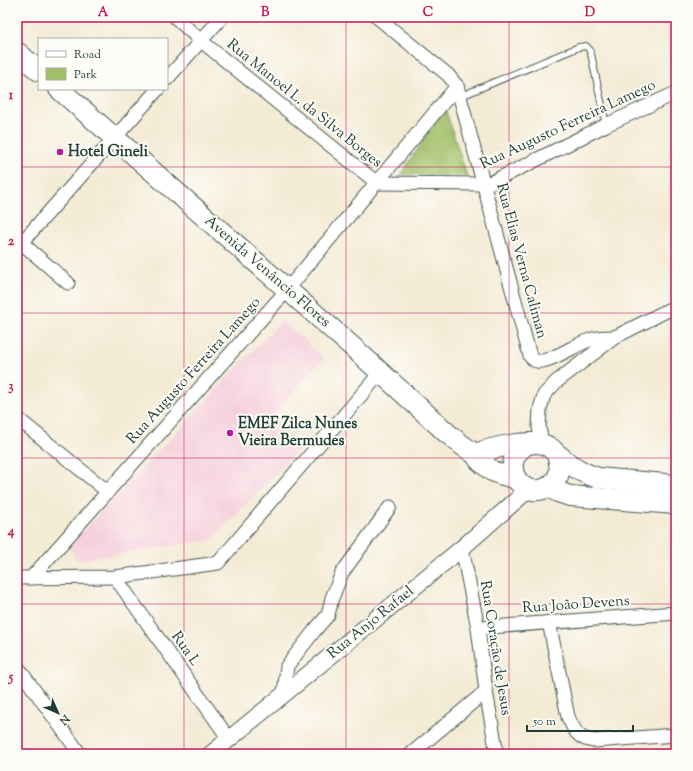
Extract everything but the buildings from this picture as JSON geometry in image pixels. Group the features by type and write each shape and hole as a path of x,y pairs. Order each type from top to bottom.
{"main road":[{"path":"17,52 38,70"},
{"name":"Avenida Venâncio Flores","path":"60,90 447,433 462,446 475,454 479,460 492,471 531,485 570,496 676,504"},
{"path":"475,454 505,446 544,447 582,472 598,478 646,484 676,485"},
{"path":"522,447 544,447 560,463 559,473 555,481 531,485 512,466 515,456 522,447"}],"street":[{"name":"Rua Manoel L. da Silva Borges","path":"175,17 200,40 377,183"},
{"path":"168,77 222,17"},
{"path":"376,17 448,75 459,91"},
{"path":"68,283 18,244 157,90"},
{"name":"Rua Augusto Ferreira Lamego","path":"31,578 287,290 377,183 459,91"},
{"name":"Rua Elias Verna Caliman","path":"459,91 530,356 534,361 538,362 546,360 588,340 600,337 615,337"},
{"name":"Rua Augusto Ferreira Lamego","path":"377,183 484,184 492,182 606,125 676,93"},
{"path":"544,447 538,418 544,395 556,382 615,337 676,306"},
{"path":"17,578 115,577 218,563 380,372"},
{"path":"17,418 108,492"},
{"name":"Rua Anjo Rafael","path":"211,754 462,548 531,485"},
{"path":"284,694 287,666 328,615 332,598 342,573 390,507"},
{"name":"Rua Coração de Jesus","path":"462,548 478,628 486,691 497,754"},
{"name":"Rua L","path":"115,577 229,739"},
{"name":"Rua João Devens","path":"478,628 676,613"},
{"path":"549,622 568,717 574,730 585,740 607,740 676,735"},
{"path":"17,666 80,754"},
{"path":"411,754 486,691"}],"lane":[{"path":"459,91 579,47 586,46 591,54 606,125"}],"shaded area":[{"name":"EMEF Zilca Nunes Vieira Bermudes","path":"282,320 324,358 270,418 300,448 212,540 77,560 69,546"}],"green space":[{"path":"445,108 467,176 401,174"}],"place":[{"name":"Hotel Gineli","path":"60,152"},
{"name":"EMEF Zilca Nunes Vieira Bermudes","path":"230,433"}]}
